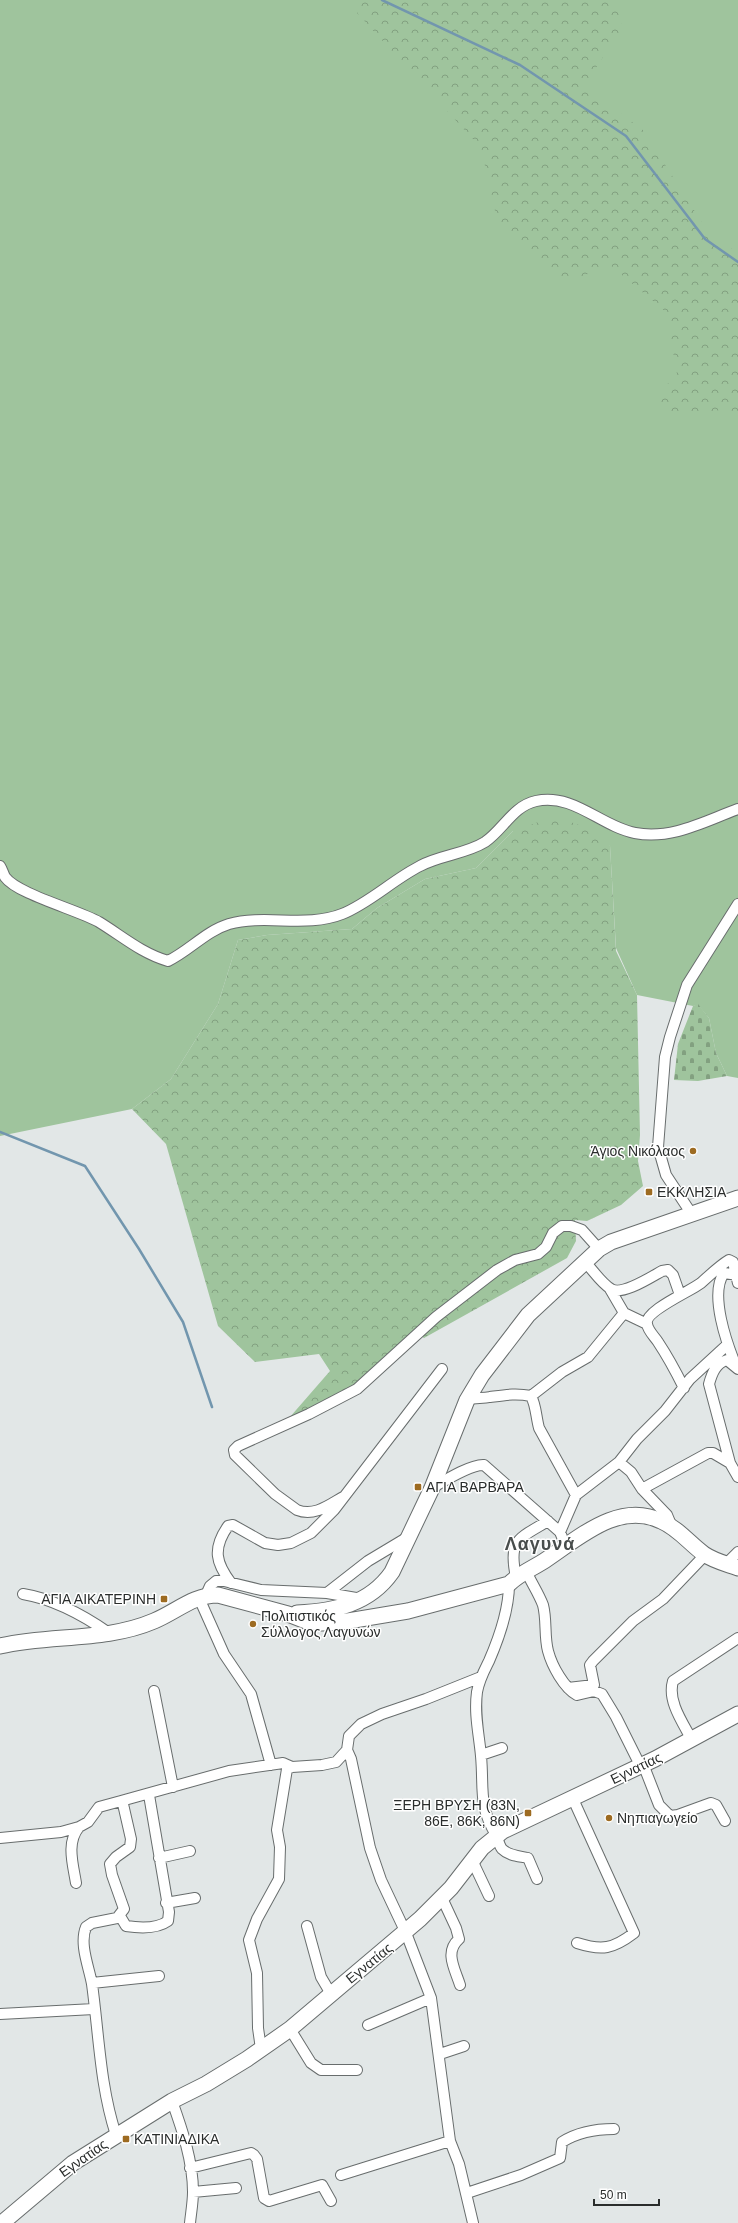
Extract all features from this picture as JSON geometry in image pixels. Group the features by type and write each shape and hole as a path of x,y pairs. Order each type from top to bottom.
{"street":[{"path":"0,866 6,878 17,885 46,900 85,915 144,953 168,961 180,956 217,929 230,924 251,921 321,918 342,914 421,865 482,844 518,809 534,801 566,801 614,826 635,833 653,835 678,832 738,809"},
{"path":"691,1213 666,1175 658,1147 665,1057 687,985 738,904"},
{"path":"288,1614 315,1612 364,1599 383,1584 392,1572 432,1488 467,1400 482,1375 528,1315 599,1249 632,1233 737,1199"},
{"path":"343,1498 316,1512 303,1512 297,1510 264,1483 235,1455 234,1450 238,1446 309,1414 357,1389 436,1317 497,1270 516,1260 538,1254 546,1247 553,1233 562,1226 571,1226 582,1230 599,1249"},
{"path":"647,1324 647,1319 652,1313 700,1284 729,1260 733,1262 738,1278"},
{"path":"585,1262 610,1289 624,1314 647,1324 684,1388"},
{"path":"610,1289 616,1292 626,1290 662,1271 668,1270 673,1275 680,1295"},
{"path":"737,1368 727,1345 722,1319 720,1286 724,1273 728,1272 738,1278"},
{"path":"531,1396 562,1372 588,1357 624,1314"},
{"path":"202,1596 218,1595 288,1614 306,1621 342,1622 408,1611 517,1578 548,1558 563,1538 576,1495 619,1462 701,1369 727,1345"},
{"path":"709,1384 711,1375 722,1362 727,1360 737,1368"},
{"path":"231,1583 221,1568 217,1554 218,1543 228,1526 233,1525 265,1543 278,1545 291,1543 311,1533 343,1498 442,1369"},
{"path":"701,1369 709,1384 730,1463 738,1477"},
{"path":"467,1400 475,1397 488,1398 516,1393 531,1396 535,1403 535,1416 539,1428 576,1495"},
{"path":"642,1489 708,1453 730,1463"},
{"path":"619,1462 631,1472 642,1489 667,1515 672,1527"},
{"path":"432,1488 454,1475 478,1464 484,1464 548,1521 563,1538"},
{"path":"563,1538 630,1514 652,1517 672,1527 705,1555 732,1566 738,1552"},
{"path":"548,1521 520,1538 514,1547 513,1560 517,1578 542,1603 546,1616 548,1652 568,1688 577,1695 594,1688"},
{"path":"328,1593 368,1561 408,1537"},
{"path":"705,1555 663,1599 633,1621 590,1665 594,1688 606,1699 642,1764 659,1805 670,1816 678,1815 714,1803 725,1821"},
{"path":"517,1578 509,1595 489,1660 480,1677 476,1716 481,1755 484,1810 488,1822 502,1849 511,1855 528,1858 537,1878"},
{"path":"0,1646 24,1641 109,1633 154,1621 202,1596 216,1581 261,1590 328,1593 364,1599"},
{"path":"23,1594 39,1596 87,1617 109,1633"},
{"path":"202,1596 224,1654 251,1694 271,1765"},
{"path":"692,1740 672,1698 670,1689 673,1681 738,1638"},
{"path":"473,2223 459,2164 450,2141 440,2054 431,1998 406,1933 379,1874 367,1832 351,1759 347,1750 349,1736 361,1724 382,1714 420,1701 480,1677"},
{"path":"154,1691 173,1787"},
{"name":"Εγνατίας","path":"2,2223 73,2163 172,2101 206,2084 290,2029 406,1933 442,1898 482,1848 496,1836 518,1823 573,1799 692,1740 738,1714"},
{"path":"481,1755 502,1748"},
{"path":"76,1883 71,1844 73,1834 88,1822 99,1807 149,1795 215,1774 283,1763 292,1767 322,1765 336,1762 347,1750"},
{"path":"261,2049 257,2017 257,1973 249,1940 257,1919 280,1879 280,1847 277,1830 287,1770 292,1767"},
{"path":"120,1916 126,1926 138,1928 163,1925 168,1921 169,1912 166,1903 149,1795"},
{"path":"573,1799 634,1933 611,1948 592,1948 577,1943"},
{"path":"116,2135 107,2105 101,2074 92,1983 84,1932 86,1927 92,1923 111,1920 120,1916 124,1909 112,1875 110,1864 116,1857 130,1847 131,1839 121,1801"},
{"path":"0,1838 79,1828"},
{"path":"160,1858 190,1851"},
{"path":"472,1860 489,1896"},
{"path":"166,1903 195,1898"},
{"path":"442,1898 456,1928 459,1939 452,1945 451,1952 460,1985"},
{"path":"307,1926 321,1977 331,1994"},
{"path":"92,1983 159,1976"},
{"path":"368,2025 431,1998"},
{"path":"0,2014 94,2009"},
{"path":"290,2029 311,2063 321,2070 357,2070"},
{"path":"440,2054 464,2046"},
{"path":"172,2101 182,2131 190,2168 193,2192 190,2223"},
{"path":"466,2193 521,2175 560,2158 562,2142 570,2138 595,2129 614,2129"},
{"path":"341,2175 450,2141"},
{"path":"190,2168 251,2153 257,2159 264,2198 266,2200 269,2201 322,2185 331,2201"},
{"path":"193,2192 236,2188"}],"green space":[{"path":"0,0 738,0 738,1078 727,1076 716,1053 709,1018 698,1005 693,1006 637,995 616,948 610,846 513,831 476,868 425,879 377,908 352,929 267,935 238,940 218,1004 171,1079 132,1109 0,1136"},
{"path":"360,0 617,0 622,28 584,86 643,130 708,232 738,253 738,413 727,409 671,418 652,400 677,374 666,312 610,265 568,282 497,220 481,148 357,13"},
{"path":"560,818 590,829 610,846 616,951 637,995 640,1135 638,1161 643,1186 621,1205 587,1221 575,1220 576,1241 567,1258 424,1338 414,1331 353,1387 283,1425 330,1371 319,1354 255,1362 218,1326 166,1144 132,1109 171,1079 218,1004 238,940 267,935 352,929 377,908 425,879 476,868 513,831 544,820"},
{"path":"698,1004 709,1018 716,1053 727,1076 698,1081 674,1080 678,1044 693,1006"}],"waterway":[{"path":"382,0 520,65 626,136 705,239 738,262"},
{"path":"0,1132 85,1166 139,1249 183,1322 212,1407"}],"place":[{"name":"Άγιος Νικόλαος","path":"693,1151"},
{"name":"ΕΚΚΛΗΣΙΑ","path":"649,1192"},
{"name":"ΑΓΙΑ ΒΑΡΒΑΡΑ","path":"418,1487"},
{"name":"ΑΓΙΑ ΑΙΚΑΤΕΡΙΝΗ","path":"164,1599"},
{"name":"Πολιτιστικός Σύλλογος Λαγυνών","path":"253,1624"},
{"name":"ΞΕΡΗ ΒΡΥΣΗ (83Ν, 86Ε, 86Κ, 86Ν)","path":"528,1813"},
{"name":"Νηπιαγωγείο","path":"609,1818"},
{"name":"ΚΑΤΙΝΙΑΔΙΚΑ","path":"126,2139"}],"district":[{"name":"Λαγυνά","path":"540,1544"}]}
